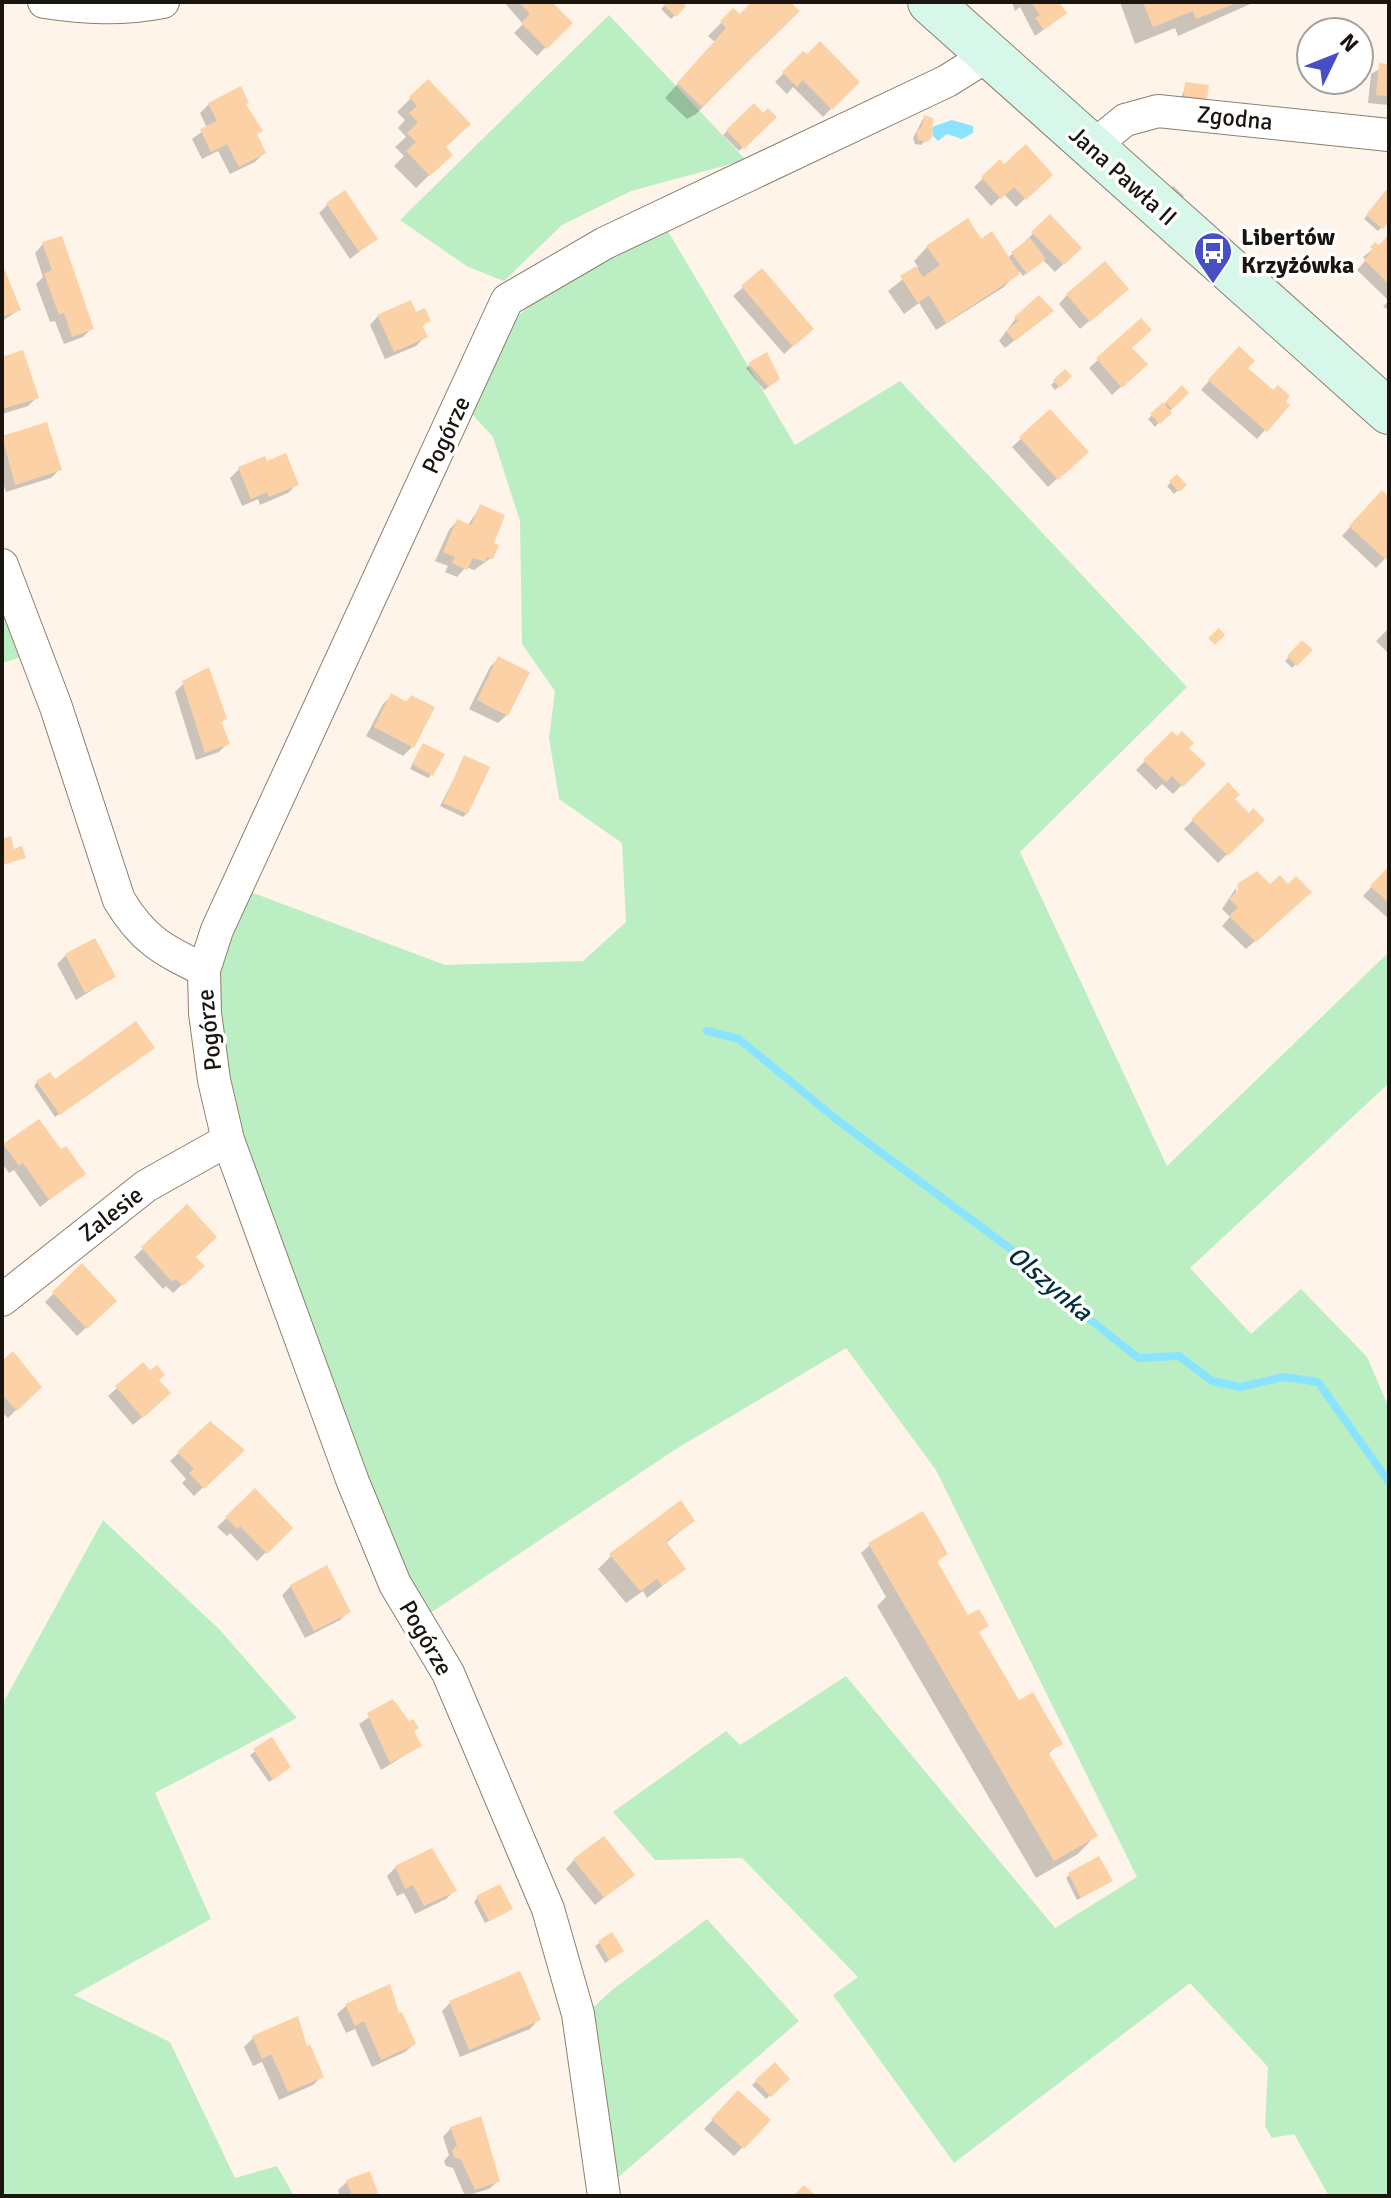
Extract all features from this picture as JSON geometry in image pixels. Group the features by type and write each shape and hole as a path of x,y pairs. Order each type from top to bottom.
{"street":[{"path":"44,2 92,9 130,8 163,2"},
{"name":"Jana Pawła II","path":"930,2 1389,412"},
{"name":"Pogórze","path":"604,2196 578,2014 548,1909 448,1673 395,1584 353,1482 228,1140 214,1080 205,1013 204,970 217,930 507,300 605,243 947,81 987,56"},
{"name":"Zgodna","path":"1091,148 1125,120 1158,111 1389,135"},
{"path":"2,565 56,707 119,900 136,928 157,947 204,970"},
{"name":"Zalesie","path":"2,1300 146,1186 228,1140"}],"green space":[{"path":"609,15 746,160 631,191 562,225 504,281 468,267 400,220"},
{"path":"666,228 795,445 900,381 1187,687 1020,852 1167,1166 1389,952 1389,1083 1190,1268 1251,1334 1301,1289 1367,1357 1389,1408 1389,2196 1329,2196 1294,2134 1272,2138 1265,2126 1268,2067 1190,1983 954,2163 833,1995 858,1977 742,1858 655,1860 613,1812 726,1731 740,1745 846,1676 1055,1928 1137,1877 936,1470 846,1348 676,1449 429,1614 404,1580 246,1163 220,1056 216,983 243,889 445,965 583,961 626,922 622,843 559,799 549,738 555,691 522,644 520,521 493,437 472,414 505,327 577,265"},
{"path":"2,602 21,657 2,663"},
{"path":"103,1520 219,1629 297,1718 155,1793 211,1919 74,1995 170,2042 235,2178 277,2166 294,2196 2,2196 2,1705"},
{"path":"707,1919 799,2021 608,2186 585,2015 612,1990"}],"water":[{"path":"952,120 973,126 973,133 962,139 947,134 938,141 933,136 932,127"}],"building":[{"path":"519,2 552,2 573,23 547,49 521,23 530,14"},
{"path":"682,2 686,6 676,17 663,4"},
{"path":"751,2 790,2 800,11 702,107 677,83 726,28 720,21 733,8 740,14"},
{"path":"1031,2 1059,2 1067,13 1044,30 1035,18 1040,15"},
{"path":"1143,2 1239,2 1196,19 1193,11 1153,27"},
{"path":"820,41 860,82 832,110 803,80 797,87 782,72 803,51 807,54"},
{"path":"1379,63 1389,64 1389,96 1376,95"},
{"path":"428,79 471,124 446,147 453,155 430,176 406,151 416,142 407,133 418,122 409,113 417,106 409,97"},
{"path":"1185,82 1209,85 1207,99 1184,96"},
{"path":"241,86 249,103 246,104 263,131 257,134 266,153 239,167 227,144 211,152 200,129 217,121 208,103"},
{"path":"754,103 763,113 768,108 777,117 744,149 726,130"},
{"path":"924,115 933,118 932,137 927,142 919,140 916,132 922,126"},
{"path":"1026,144 1053,175 1026,200 1014,187 1001,199 981,177 1000,159 1004,164"},
{"path":"345,190 378,239 359,252 326,203"},
{"path":"1386,190 1389,193 1389,222 1383,229 1366,215"},
{"path":"1050,214 1082,248 1064,265 1031,232"},
{"path":"968,218 981,239 992,231 1020,274 946,323 929,295 918,303 900,276 916,266 923,277 940,265 926,246"},
{"path":"1389,234 1389,284 1364,260 1373,250 1370,247 1375,242 1379,245"},
{"path":"62,236 94,329 72,337 64,313 59,315 44,274 52,270 42,242"},
{"path":"1030,238 1046,259 1027,274 1011,252"},
{"path":"1105,261 1129,289 1090,322 1066,294"},
{"path":"2,263 21,310 2,317"},
{"path":"762,268 814,329 793,347 741,286"},
{"path":"1039,295 1054,311 1015,341 1006,331 1018,321 1014,317"},
{"path":"411,300 416,312 425,308 431,321 422,325 428,337 394,352 377,315"},
{"path":"1141,318 1152,330 1132,348 1148,364 1122,388 1096,358"},
{"path":"1239,346 1255,361 1248,368 1273,390 1278,385 1290,396 1286,402 1290,405 1267,432 1208,380"},
{"path":"23,350 39,398 2,409 2,357"},
{"path":"767,352 780,379 769,387 748,363"},
{"path":"1065,369 1072,376 1060,388 1053,380"},
{"path":"1182,385 1189,393 1173,409 1165,402"},
{"path":"1163,402 1172,413 1160,424 1150,414"},
{"path":"1050,409 1089,452 1058,480 1019,437"},
{"path":"47,422 62,470 15,485 2,436"},
{"path":"286,453 299,485 269,497 267,492 251,499 238,467 265,456 267,461"},
{"path":"1177,474 1187,485 1179,492 1169,481"},
{"path":"1382,490 1389,497 1389,557 1386,560 1349,526"},
{"path":"480,504 505,515 494,543 499,545 493,559 487,557 485,562 473,558 467,570 452,563 455,557 443,552 457,519 471,525"},
{"path":"1219,628 1225,635 1215,645 1208,638"},
{"path":"1302,640 1313,650 1297,666 1287,656"},
{"path":"498,656 530,672 508,716 477,700"},
{"path":"209,667 227,719 221,721 230,744 205,753 182,681"},
{"path":"391,693 407,702 411,695 435,707 414,748 374,727"},
{"path":"1172,731 1177,736 1182,731 1194,743 1189,748 1206,764 1183,787 1172,776 1166,782 1143,760"},
{"path":"423,743 445,754 433,776 412,764"},
{"path":"464,755 490,767 468,814 443,803"},
{"path":"1228,782 1240,795 1235,799 1249,813 1253,808 1265,820 1228,856 1191,819"},
{"path":"11,836 14,849 22,846 26,858 2,865 2,839"},
{"path":"1386,869 1389,871 1389,903 1370,886"},
{"path":"1257,871 1270,884 1280,875 1288,884 1296,876 1312,892 1256,942 1229,916 1238,907 1229,899 1238,890 1237,884"},
{"path":"95,938 116,977 85,993 65,954"},
{"path":"136,1021 155,1048 60,1115 36,1081 50,1072 55,1079"},
{"path":"39,1119 61,1149 66,1146 86,1174 49,1200 23,1163 19,1166 3,1144"},
{"path":"187,1204 217,1237 196,1257 205,1266 183,1286 176,1279 172,1282 141,1247"},
{"path":"82,1263 117,1301 87,1329 52,1292"},
{"path":"13,1351 42,1387 17,1411 2,1395 2,1361"},
{"path":"143,1362 150,1370 157,1365 165,1375 159,1380 171,1393 143,1418 115,1386"},
{"path":"210,1421 245,1450 204,1489 189,1473 194,1469 177,1452"},
{"path":"255,1488 293,1528 267,1554 240,1526 237,1529 225,1517"},
{"path":"681,1500 695,1521 666,1541 686,1569 662,1586 657,1579 640,1591 609,1554"},
{"path":"923,1511 948,1554 937,1561 968,1615 979,1609 989,1626 979,1632 1019,1700 1033,1692 1063,1744 1048,1752 1098,1836 1054,1861 868,1543"},
{"path":"327,1565 351,1612 314,1631 290,1585"},
{"path":"393,1699 409,1721 413,1719 419,1728 414,1731 422,1746 390,1763 367,1713"},
{"path":"272,1737 291,1767 273,1780 253,1749"},
{"path":"604,1836 635,1875 604,1898 573,1859"},
{"path":"432,1848 457,1891 424,1906 413,1885 405,1889 395,1866"},
{"path":"1099,1856 1113,1881 1081,1898 1068,1873"},
{"path":"500,1884 513,1909 489,1921 476,1896"},
{"path":"612,1932 624,1951 609,1960 598,1941"},
{"path":"520,1971 541,2020 469,2050 449,2001"},
{"path":"390,1984 399,2013 402,2012 416,2044 381,2060 364,2021 355,2026 345,2004"},
{"path":"298,2016 307,2046 310,2044 324,2077 288,2092 271,2054 262,2059 252,2036"},
{"path":"775,2062 790,2079 771,2097 755,2080"},
{"path":"738,2090 771,2120 744,2149 711,2119"},
{"path":"481,2116 500,2181 475,2190 461,2160 454,2157 452,2151 457,2145 450,2127"},
{"path":"370,2171 379,2196 352,2196 346,2180"},
{"path":"804,2185 816,2196 793,2196"}],"waterway":[{"name":"Olszynka","path":"707,1031 739,1039 836,1119 1043,1273 1071,1304 1138,1358 1179,1356 1212,1381 1240,1387 1284,1377 1318,1382 1389,1482"}],"place":[{"name":"Libertów Krzyżówka","path":"1213,285"}]}
